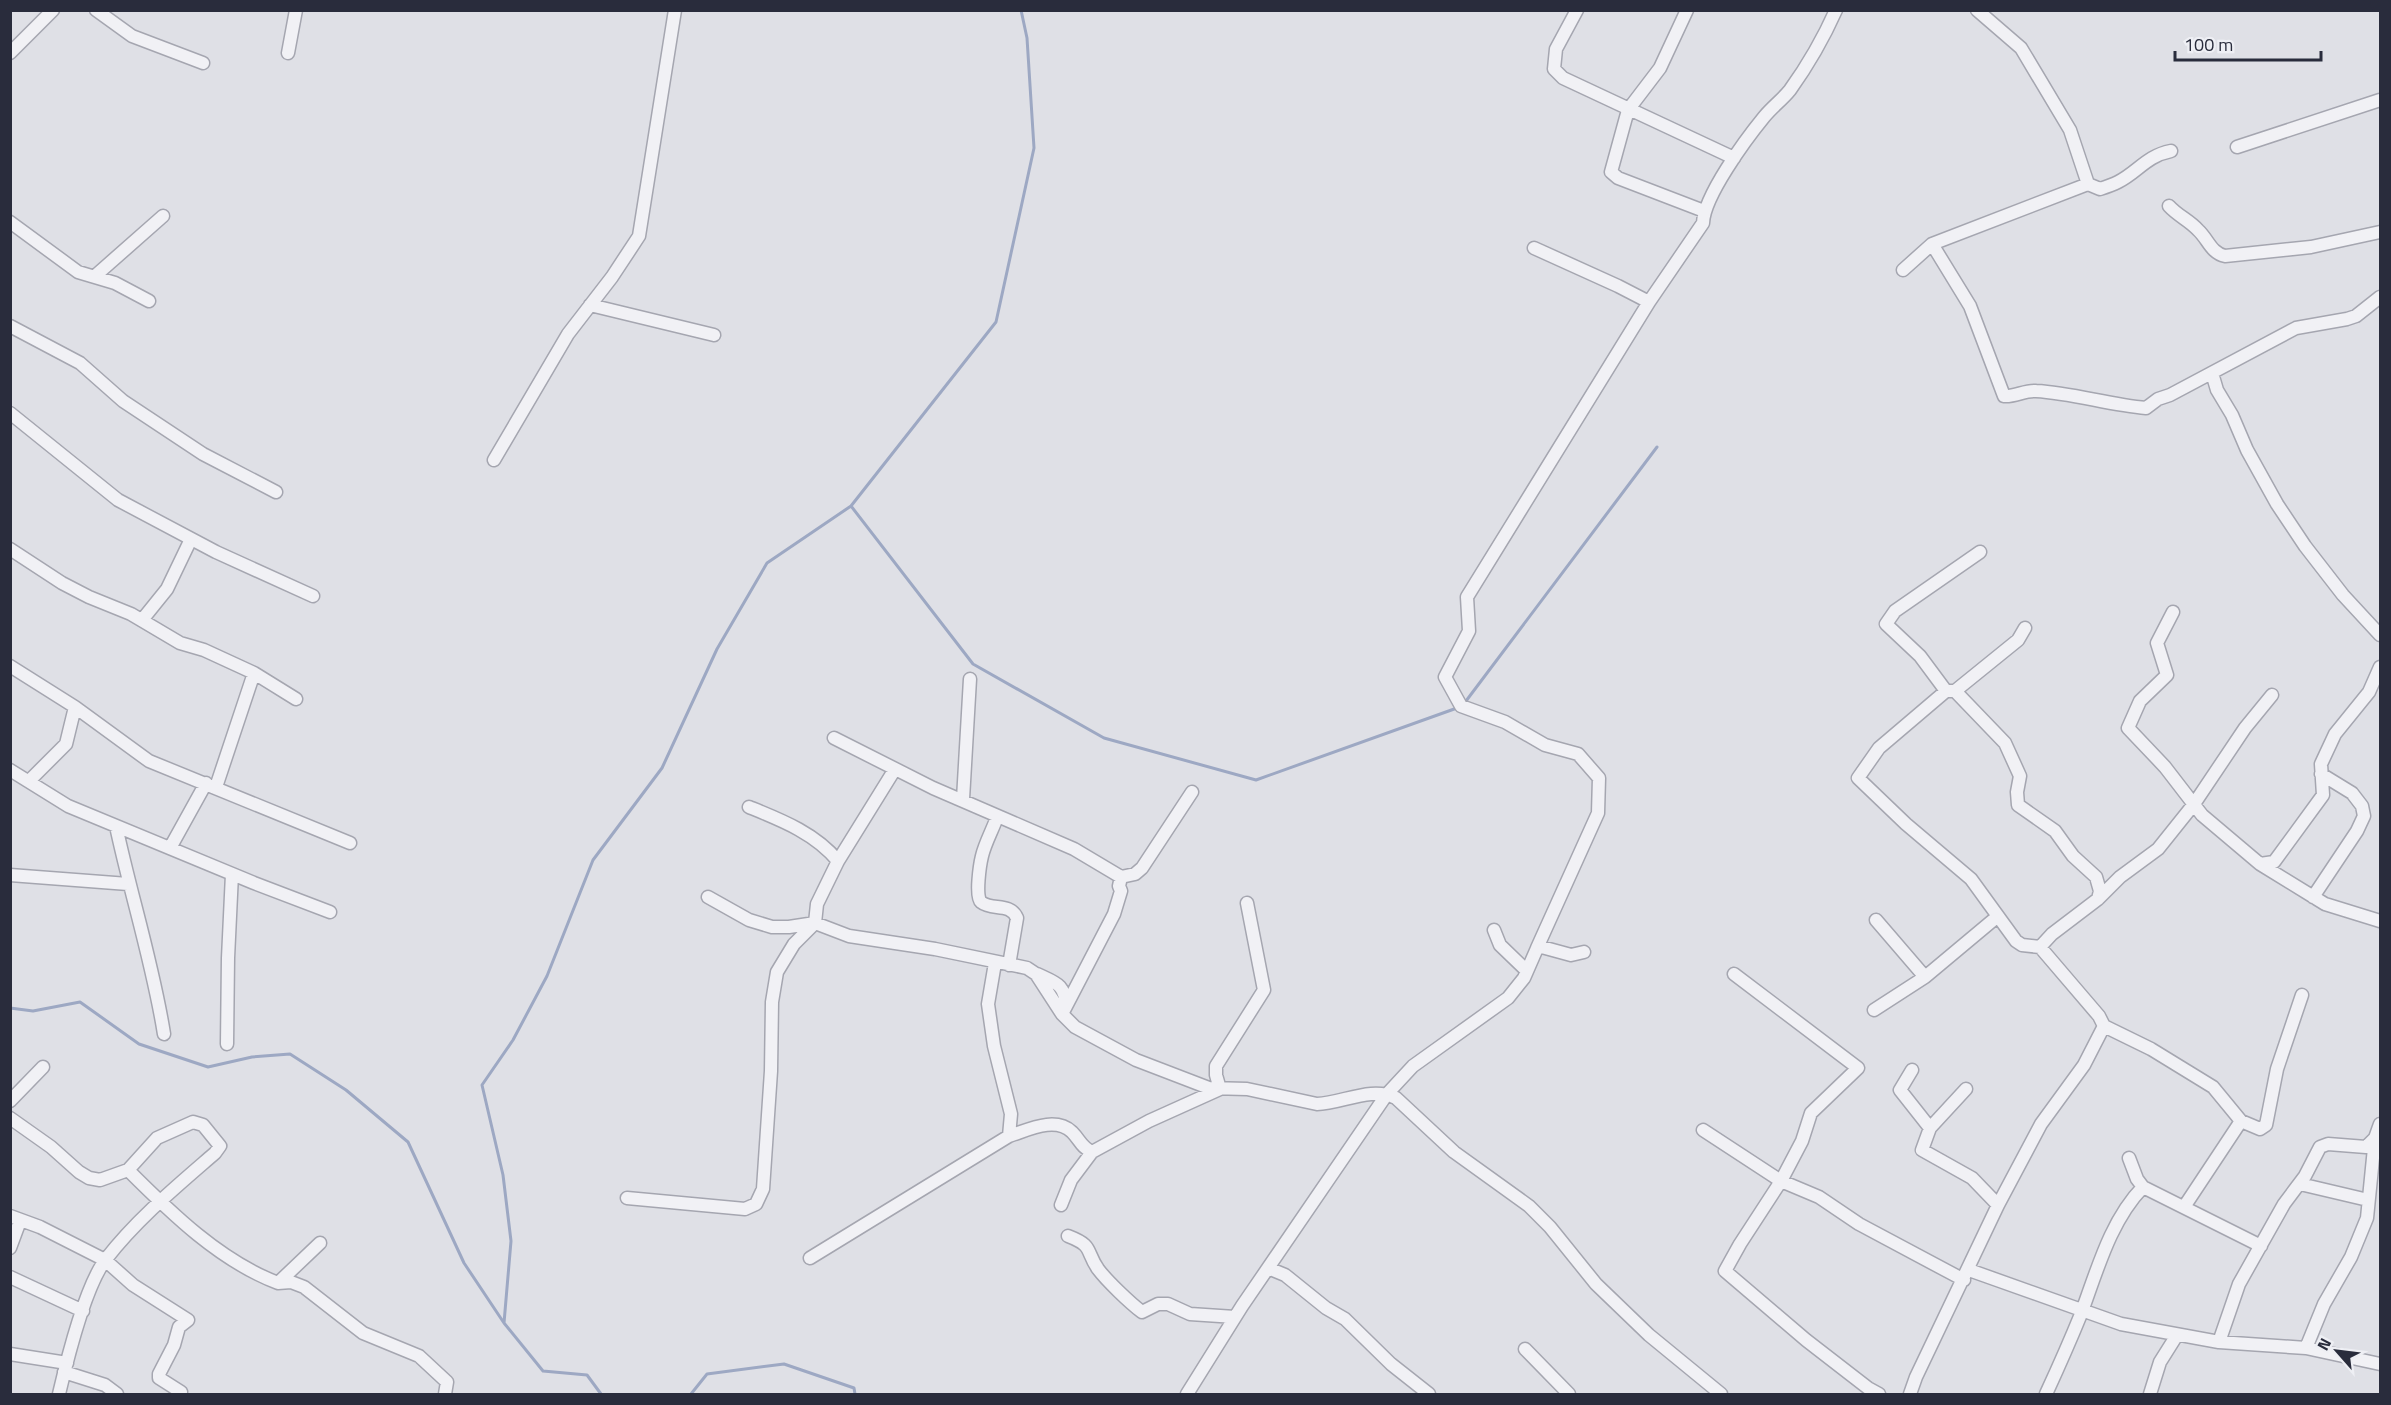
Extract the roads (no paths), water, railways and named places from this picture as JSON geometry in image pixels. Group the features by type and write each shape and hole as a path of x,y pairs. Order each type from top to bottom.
{"street":[{"path":"10,53 53,10"},
{"path":"96,10 132,36 203,63"},
{"path":"288,53 296,10"},
{"path":"494,460 568,334 639,236 675,10"},
{"path":"1577,10 1556,49 1554,69 1563,78 1734,158"},
{"path":"1688,10 1660,68 1628,110 1611,172 1618,178 1704,211"},
{"path":"1187,1395 1235,1317 1387,1094 1413,1066 1508,998 1527,971 1598,813 1599,778 1578,753 1545,745 1505,722 1461,706 1445,677 1469,631 1467,597 1648,302 1703,224 1704,211 1734,158 1765,116 1788,92 1800,75 1821,42 1836,10"},
{"path":"1977,10 2021,48 2070,130 2088,184"},
{"path":"2237,147 2380,99"},
{"path":"1903,270 1932,244 2088,184 2100,189 2119,182 2141,164 2161,153 2171,151"},
{"path":"2169,206 2177,215 2200,231 2214,251 2225,256 2311,247 2380,232"},
{"path":"95,276 164,216"},
{"path":"10,222 78,272 115,283 149,301"},
{"path":"1932,244 1970,306 2004,396 2032,390 2058,393 2116,406 2146,408 2158,399 2296,328 2356,316 2380,297"},
{"path":"1534,248 1648,302"},
{"path":"590,305 714,335"},
{"path":"10,326 80,363 123,401 202,454 276,492"},
{"path":"2212,373 2217,390 2277,504 2305,546 2343,595 2380,635"},
{"path":"10,413 117,500 191,539 313,596"},
{"path":"142,620 167,589 191,539"},
{"path":"10,549 62,583 142,620 180,643 204,650 254,673 296,699"},
{"path":"1980,552 1895,611 1886,624 2005,743 2020,776 2017,792 2018,805 2055,831 2073,856 2096,877 2100,891 2098,899"},
{"path":"2173,612 2157,643 2167,675 2140,701 2128,728 2165,767 2202,815 2260,864 2325,904 2380,921"},
{"path":"2025,628 2018,640 1879,748 1858,778 1906,824 1971,879 2016,942 2040,947 2099,1016 2104,1026 2151,1049 2213,1087 2241,1121 2260,1129 2266,1125 2277,1069 2302,995"},
{"path":"10,666 75,707 149,761 350,843"},
{"path":"2260,864 2274,862 2324,795 2321,764 2335,734 2369,692 2380,666"},
{"path":"170,848 211,785 254,673"},
{"path":"963,799 970,679"},
{"path":"2040,947 2052,934 2098,899 2120,877 2158,849 2194,804 2245,728 2272,695"},
{"path":"30,780 66,744 75,707"},
{"path":"834,738 933,788 963,799 998,817 1074,849 1121,877 1135,874 1142,868 1192,792"},
{"path":"627,1198 745,1209 756,1204 763,1189 771,1071 772,1002 777,972 794,944 815,923 817,904 838,861 895,769"},
{"path":"10,770 30,780 68,806 330,912"},
{"path":"2313,897 2357,831 2364,816 2362,806 2352,793 2321,774"},
{"path":"749,807 813,838 828,849 838,861"},
{"path":"998,817 982,855 977,888 978,899 982,903 1006,907 1017,918 1009,965"},
{"path":"116,826 128,884 158,992 164,1034"},
{"path":"227,1044 232,874"},
{"path":"10,875 128,884"},
{"path":"1064,1010 1114,914 1119,902 1121,877"},
{"path":"708,897 749,920 772,927 815,923 849,936 935,949 1027,968 1036,974 1081,1031 1136,1060 1203,1087 1247,1089 1317,1104 1376,1093 1387,1094 1405,1105 1454,1152 1529,1206 1550,1227 1596,1284 1649,1335 1721,1395"},
{"path":"1220,1089 1216,1066 1264,990 1247,903"},
{"path":"1874,1010 1925,977 1998,916"},
{"path":"1876,920 1925,977"},
{"path":"1494,930 1500,945 1527,971"},
{"path":"1537,948 1575,955 1584,952"},
{"path":"995,963 988,1004 994,1046 1011,1114 1009,1136"},
{"path":"1734,974 1858,1068 1811,1113 1802,1140 1781,1180 1725,1271 1806,1340 1879,1395"},
{"path":"1910,1395 1998,1205 2041,1124 2084,1065 2104,1026"},
{"path":"10,1101 43,1067"},
{"path":"1912,1070 1900,1090 1930,1128"},
{"path":"1061,1205 1071,1180 1092,1152 1149,1121 1220,1089"},
{"path":"1966,1089 1930,1128 1922,1150 1972,1178 1998,1205"},
{"path":"10,1118 89,1178 109,1178 128,1170 157,1138 193,1122 203,1125 216,1138 220,1146 159,1202 105,1260 89,1292 59,1395"},
{"path":"2184,1207 2241,1121"},
{"path":"810,1258 1009,1136 1049,1124 1064,1127 1072,1132 1084,1148 1092,1152"},
{"path":"2306,1347 2324,1304 2351,1257 2367,1218 2375,1138 2380,1124"},
{"path":"1703,1130 1781,1180 1819,1197 1859,1224 1966,1275 2121,1324 2219,1341 2306,1347 2380,1364"},
{"path":"2219,1341 2239,1284 2284,1204 2300,1184 2320,1147 2328,1144 2366,1147 2375,1138"},
{"path":"2129,1158 2137,1179 2143,1187 2261,1246"},
{"path":"128,1170 159,1202 218,1250 266,1278 279,1283 291,1282 304,1287 363,1333 419,1356 447,1382 445,1395"},
{"path":"2300,1184 2368,1200"},
{"path":"2046,1395 2082,1311 2100,1260 2128,1202 2143,1187"},
{"path":"10,1248 15,1218 40,1227 105,1260 133,1285 188,1320 179,1327 174,1346 159,1374 159,1378 181,1392 180,1395"},
{"path":"1068,1236 1087,1245 1097,1267 1142,1312 1158,1304 1168,1304 1190,1314 1235,1317"},
{"path":"279,1283 320,1244"},
{"path":"1268,1268 1285,1275 1326,1308 1345,1319 1391,1364 1429,1395"},
{"path":"10,1277 83,1311"},
{"path":"2150,1395 2160,1362 2177,1335"},
{"path":"1525,1349 1569,1395"},
{"path":"10,1354 66,1368 105,1385 117,1395"}],"waterway":[{"path":"504,1323 511,1241 503,1175 482,1085 513,1040 547,976 593,860 662,768 717,649 767,563 851,506 996,322 1034,148 1027,38 1021,10"},
{"path":"1463,705 1657,447"},
{"path":"851,506 973,664 1104,738 1256,780 1457,708"},
{"path":"10,1008 33,1011 80,1002 139,1044 208,1067 252,1057 290,1054 346,1090 408,1142 464,1263 504,1323 543,1371 587,1375 601,1394"},
{"path":"691,1394 707,1374 784,1364 854,1388 855,1394"}]}
